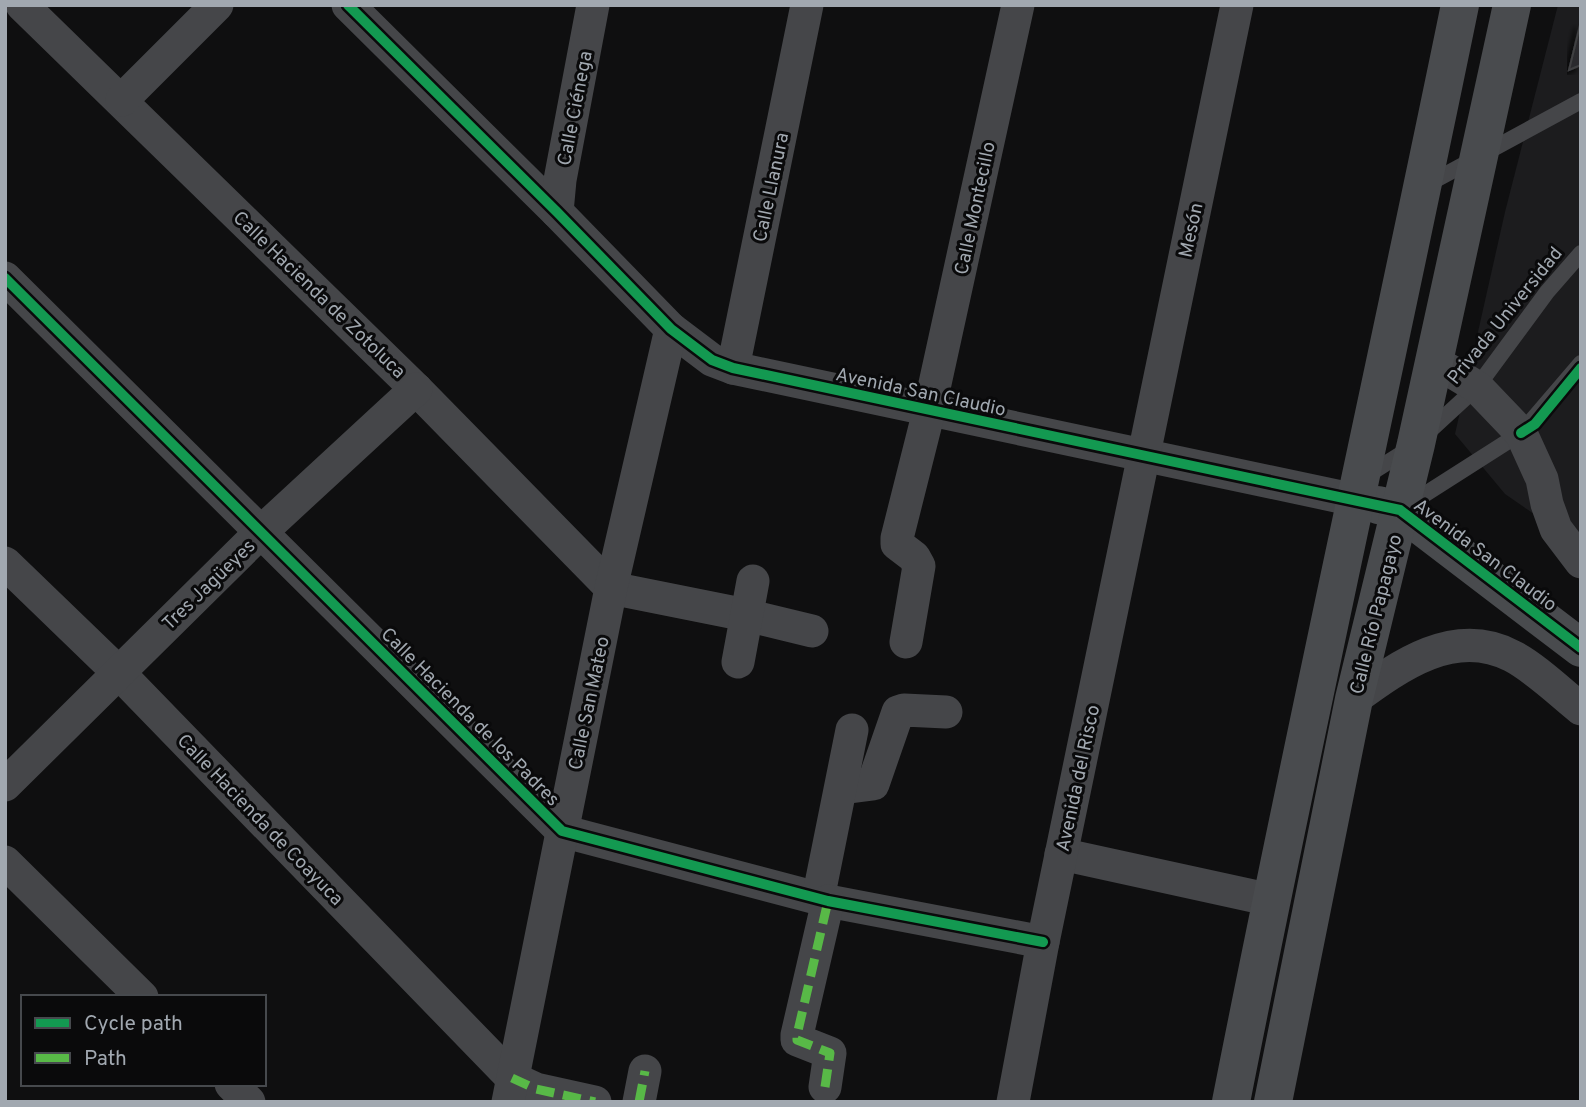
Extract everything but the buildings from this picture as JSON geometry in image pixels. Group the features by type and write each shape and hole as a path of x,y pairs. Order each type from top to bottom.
{"main road":[{"name":"Calle Río Papagayo","path":"1231,1102 1271,900 1460,5"},
{"name":"Calle Río Papagayo","path":"1273,1102 1354,699 1416,444 1512,5"},
{"name":"Avenida San Claudio","path":"1358,490 1400,510 1581,648"}],"street":[{"name":"Calle Hacienda de Zotoluca","path":"22,5 416,388 611,588"},
{"path":"122,100 217,5"},
{"name":"Calle Ciénega","path":"557,212 560,180 593,5"},
{"name":"Calle Llanura","path":"733,368 807,5"},
{"name":"Calle Montecillo","path":"906,642 919,566 914,557 897,544 897,538 929,411 1018,5"},
{"name":"Mesón","path":"1144,456 1237,5"},
{"name":"Avenida San Claudio","path":"362,12 671,329 712,360 733,368 1144,456 1358,490"},
{"name":"Calle Hacienda de los Padres","path":"5,278 562,831 823,900 1043,942"},
{"name":"Calle San Mateo","path":"510,1090 611,588 671,329"},
{"path":"1434,361 1477,387 1521,433 1538,468 1556,530 1581,562"},
{"name":"Tres Jagüeyes","path":"5,785 261,532 416,388"},
{"name":"Avenida del Risco","path":"1013,1102 1043,942 1144,456"},
{"name":"Calle Hacienda de Coayuca","path":"5,563 118,672 510,1090"},
{"path":"738,662 753,581"},
{"path":"611,588 812,631"},
{"path":"1354,699 1389,674 1427,653 1448,646 1468,644 1489,647 1513,656 1581,709"},
{"path":"842,788 873,784 898,712 946,712"},
{"path":"825,1087 830,1053 797,1040 852,730"},
{"path":"1061,854 1271,900"},
{"path":"5,862 140,995"},
{"path":"233,1086 249,1102"},
{"path":"510,1090 536,1090 596,1102"}],"lane":[{"path":"1423,187 1579,98"},
{"name":"Privada Universidad","path":"1358,490 1416,444 1477,387 1547,292 1581,253"},
{"path":"1400,510 1521,433 1581,363"}],"shaded area":[{"path":"1558,5 1581,5 1581,544 1505,494 1455,434 1505,212"}],"marked path":[{"path":"825,1087 830,1053 797,1040 797,1035 828,901"},
{"path":"639,1102 645,1071"},
{"path":"512,1078 536,1089 595,1102"}],"cycle path":[{"path":"348,5 671,329 712,360 733,368 1400,510 1581,648"},
{"path":"5,278 562,831 828,901 1043,942"},
{"path":"1521,433 1535,424 1581,368"}]}
